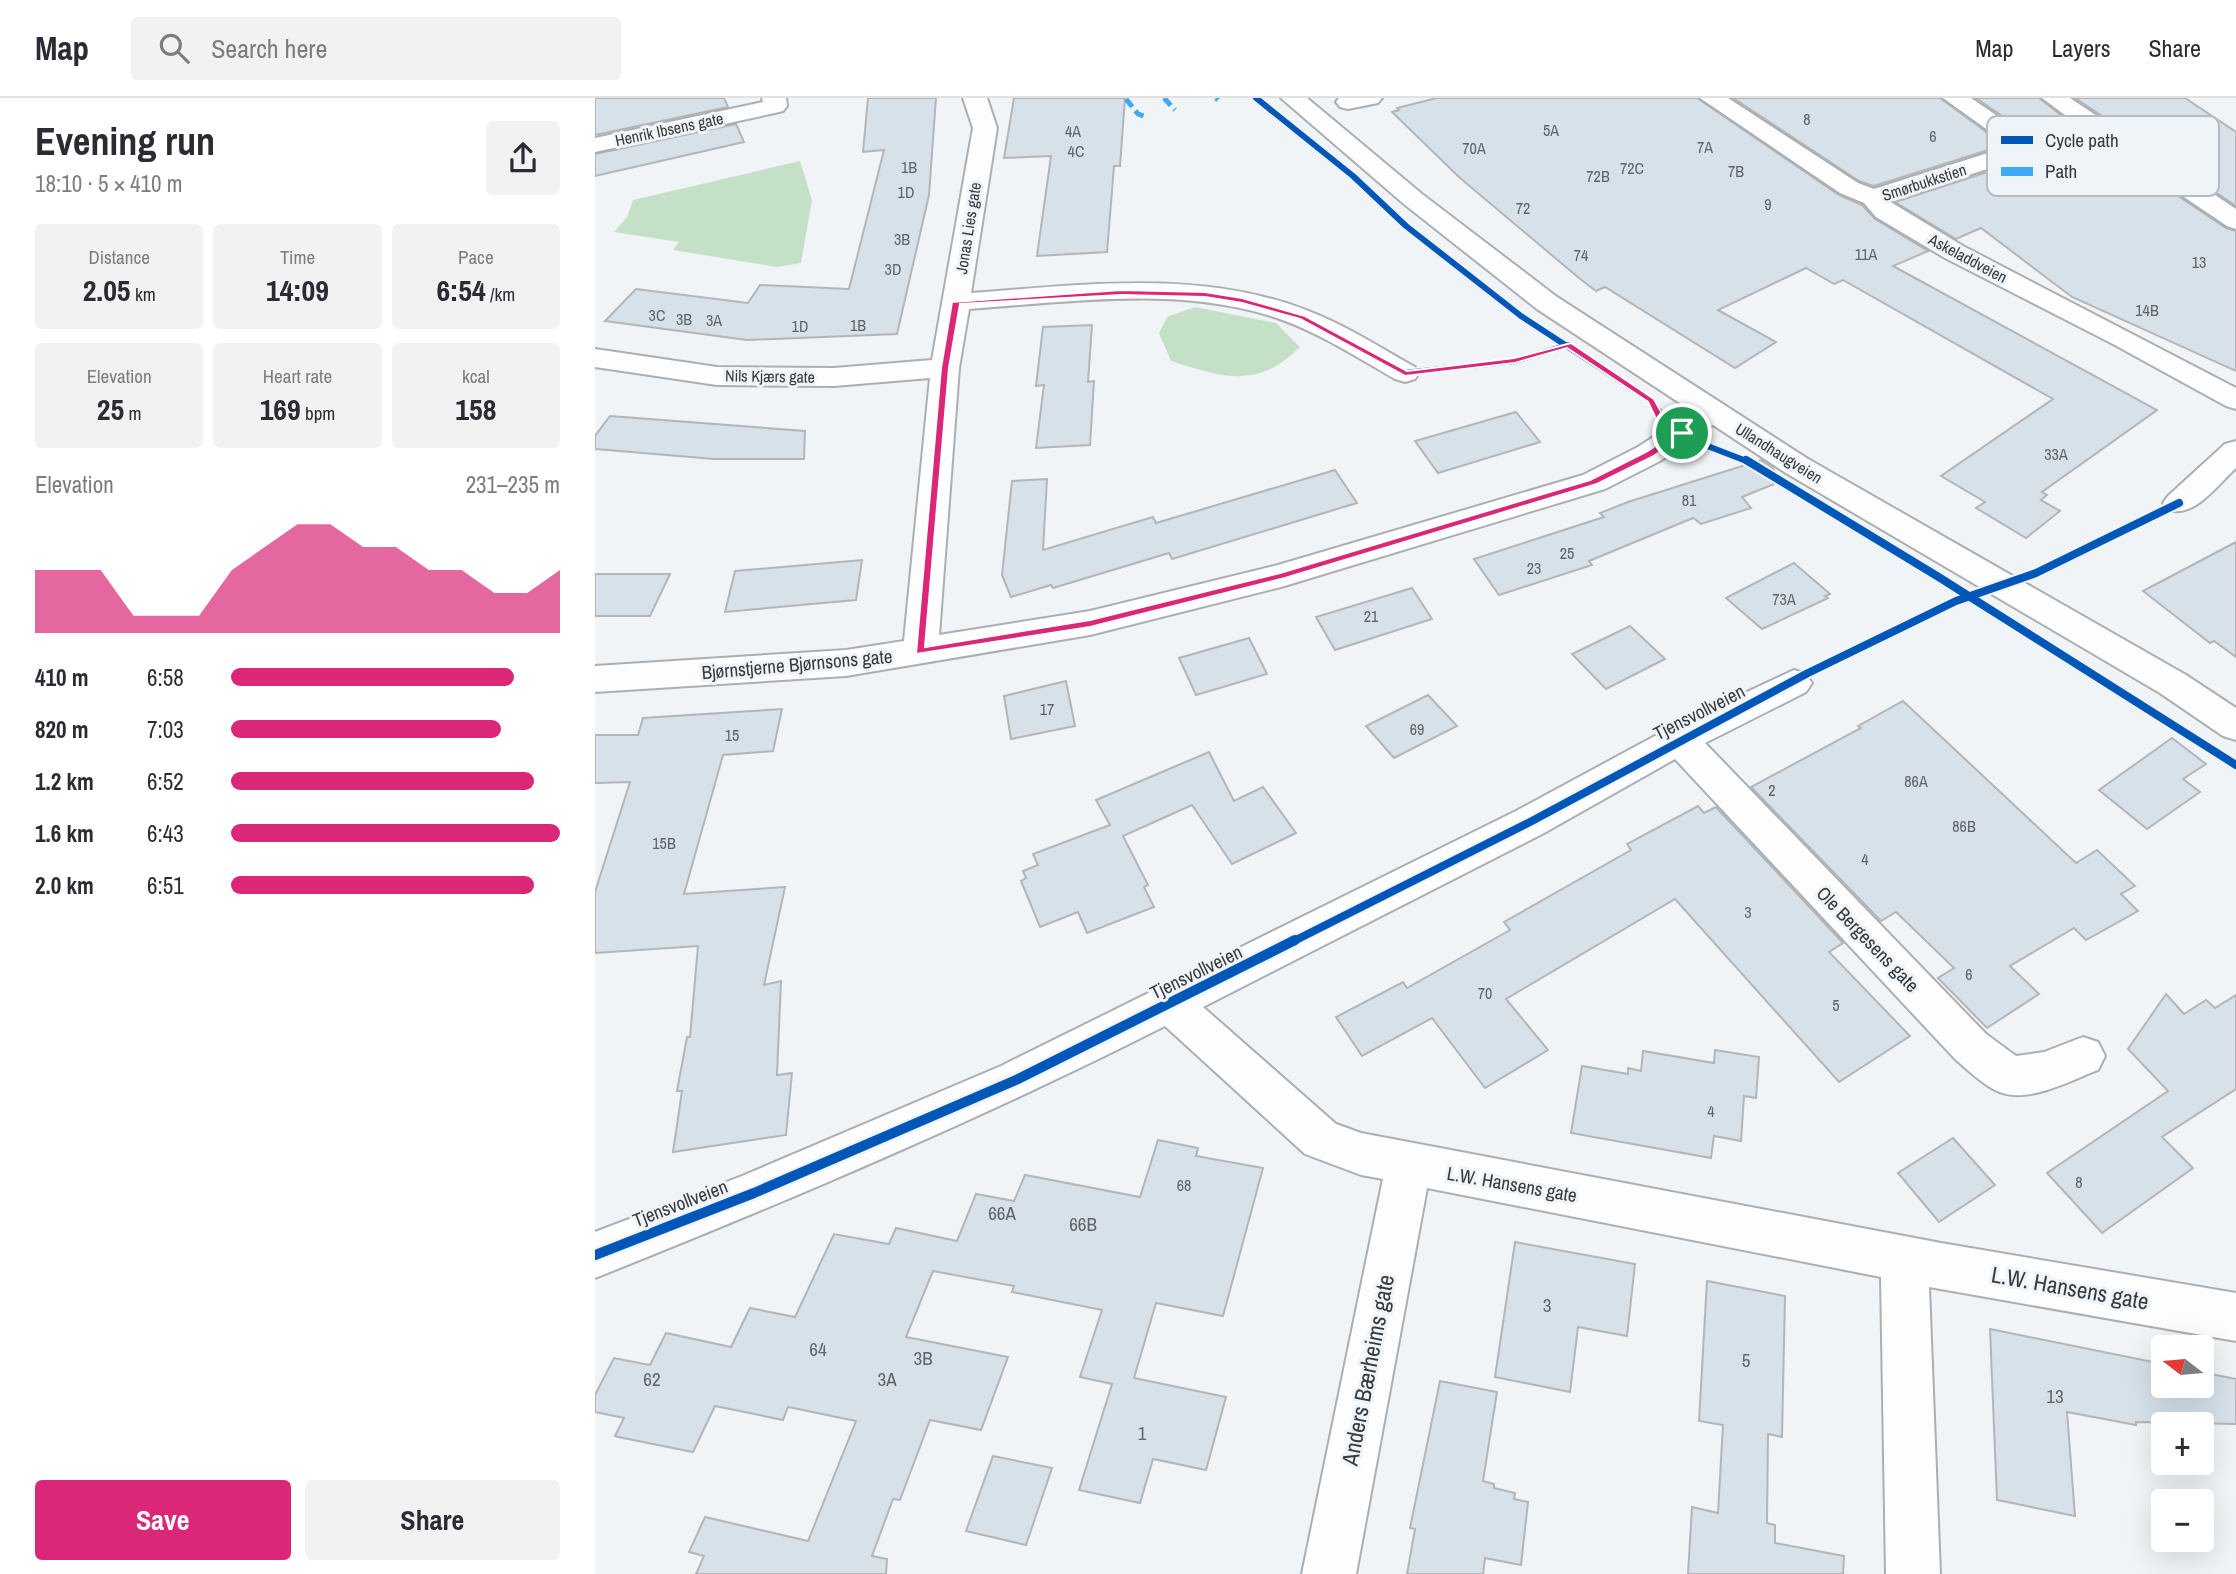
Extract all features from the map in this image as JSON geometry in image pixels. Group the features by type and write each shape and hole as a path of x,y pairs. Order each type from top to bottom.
{"street":[{"name":"Henrik Ibsens gate","path":"595,145 775,106 775,98"},
{"name":"Jonas Lies gate","path":"920,652 945,368 985,128 975,98"},
{"name":"Askeladdveien","path":"1713,98 1849,188 1873,198 1885,212 1954,252 2123,338 2236,400"},
{"path":"1955,98 1987,120"},
{"path":"2054,98 2080,116"},
{"name":"Ullandhaugveien","path":"1304,104 1403,191 1547,303 1797,466 2173,684 2236,726"},
{"name":"Smørbukkstien","path":"1873,198 1987,161"},
{"path":"2199,196 2236,221"},
{"path":"956,302 1121,292 1230,298 1303,317 1405,373"},
{"name":"Nils Kjærs gate","path":"595,358 717,376 834,377 945,368"},
{"name":"Bjørnstjerne Bjørnsons gate","path":"595,679 846,663 1090,624 1281,576 1594,482 1649,454 1713,411"},
{"path":"2179,503 2236,451"},
{"name":"Tjensvollveien","path":"595,1255 754,1193 1016,1080 1531,822 1679,740 1794,683"},
{"name":"Ole Bergesens gate","path":"1679,740 1971,1047 2009,1076 2045,1071 2083,1056"},
{"name":"L.W. Hansens gate","path":"1170,1004 1321,1139 1361,1154 1409,1166 2236,1317"},
{"name":"Anders Bærheims gate","path":"1329,1574 1409,1166"},
{"path":"1904,1258 1913,1574"}],"green space":[{"path":"800,161 812,200 801,263 777,267 673,250 679,242 614,232 627,217 633,200"},
{"path":"1195,307 1276,323 1300,347 1284,361 1254,375 1223,375 1171,361 1159,333 1167,317"}],"building":[{"path":"595,98 724,98 728,107 595,135"},
{"path":"868,98 936,98 929,195 897,334 747,340 605,321 636,289 748,303 760,285 849,289 884,150 863,152"},
{"path":"1014,98 1125,98 1120,166 1114,166 1107,252 1037,256 1051,156 1004,158"},
{"path":"1437,98 1697,98 1839,195 1862,205 1875,219 1928,251 1893,266 2157,410 2042,492 2047,495 2041,500 2060,511 2026,538 1976,508 1985,502 1941,476 2053,399 1843,280 1834,284 1806,268 1718,310 1776,342 1735,368 1605,287 1596,291 1460,178 1392,112 1399,110 1397,108"},
{"path":"1733,98 1940,98 1987,133 1987,150 1874,186 1859,181"},
{"path":"1976,98 2039,98 2062,116 2002,116"},
{"path":"2075,98 2185,98 2212,116 2102,116"},
{"path":"2219,121 2236,132 2236,206 2219,195"},
{"path":"736,124 744,142 595,176 595,154"},
{"path":"1987,172 1987,196 2178,196 2226,228 2236,231 2236,371 2072,297 1981,228 1956,239 1895,202"},
{"path":"1092,325 1088,382 1094,381 1090,445 1036,448 1044,385 1036,386 1043,327"},
{"path":"1516,412 1540,442 1438,473 1415,441"},
{"path":"610,416 805,431 804,459 714,459 595,449 595,436"},
{"path":"1761,460 1773,468 1779,482 1742,497 1751,508 1701,524 1693,518 1589,561 1592,565 1499,595 1474,559 1604,517 1600,513 1628,502"},
{"path":"1335,470 1357,503 1172,559 1169,553 1053,588 1051,585 1011,597 1002,575 1012,481 1047,479 1043,550 1153,517 1156,523"},
{"path":"2236,542 2236,657 2214,641 2210,643 2143,591"},
{"path":"862,560 856,600 725,612 735,571"},
{"path":"1794,563 1830,594 1825,596 1828,598 1762,629 1726,598"},
{"path":"595,574 670,574 650,616 595,616"},
{"path":"1412,588 1432,619 1335,650 1316,617"},
{"path":"1630,626 1665,659 1606,689 1572,654"},
{"path":"1249,638 1267,674 1196,695 1179,658"},
{"path":"1066,681 1075,726 1011,739 1004,696"},
{"path":"1428,695 1457,726 1394,758 1366,726"},
{"path":"1903,701 2076,863 2097,850 2135,886 2121,894 2138,911 2086,940 2074,928 2010,966 2039,994 1987,1028 1938,978 1954,968 1896,912 1881,921 1751,787 1861,728 1858,726"},
{"path":"782,709 773,751 723,755 684,894 785,887 764,985 781,981 777,1075 792,1073 786,1135 673,1152 682,1091 677,1091 687,1037 690,1037 698,946 595,953 595,892 630,782 595,783 595,735 638,735 643,718"},
{"path":"2172,738 2206,764 2183,779 2200,792 2147,829 2099,790"},
{"path":"1209,752 1234,801 1263,787 1296,833 1232,864 1192,805 1123,836 1148,885 1144,887 1154,907 1087,933 1078,912 1040,927 1021,881 1026,878 1023,871 1038,865 1033,854 1110,825 1096,800"},
{"path":"1698,806 1704,813 1716,807 1843,943 1829,952 1910,1036 1839,1082 1675,899 1506,999 1548,1050 1485,1088 1432,1018 1362,1056 1336,1017 1403,982 1407,988 1510,930 1504,922 1631,850 1627,844"},
{"path":"2166,994 2184,1014 2206,1000 2215,1008 2236,995 2236,1089 2162,1137 2193,1168 2102,1233 2047,1173 2168,1091 2128,1049"},
{"path":"1715,1050 1759,1057 1756,1098 1744,1096 1741,1141 1714,1136 1711,1158 1571,1133 1582,1066 1628,1074 1628,1068 1641,1071 1643,1051 1714,1063"},
{"path":"1953,1138 1995,1185 1939,1222 1898,1173"},
{"path":"1158,1140 1198,1148 1196,1156 1263,1168 1223,1316 1156,1303 1134,1378 1226,1397 1206,1470 1153,1459 1140,1503 1079,1490 1112,1384 1080,1377 1102,1310 1012,1292 1014,1286 933,1271 906,1337 1008,1357 981,1430 930,1420 900,1500 893,1499 872,1556 887,1559 886,1574 696,1574 704,1556 689,1552 705,1517 808,1541 856,1421 788,1407 783,1420 715,1406 693,1452 618,1437 615,1436 624,1418 595,1412 595,1395 614,1358 650,1365 666,1333 731,1347 750,1308 795,1317 834,1234 889,1244 896,1228 957,1241 976,1194 1014,1201 1025,1175 1140,1197"},
{"path":"1515,1242 1635,1264 1627,1336 1578,1327 1570,1392 1495,1377"},
{"path":"1707,1281 1785,1296 1782,1437 1768,1434 1767,1523 1775,1525 1775,1543 1844,1556 1843,1574 1688,1574 1692,1507 1718,1513 1723,1425 1699,1421"},
{"path":"1990,1329 2151,1362 2151,1398 2214,1398 2214,1375 2236,1379 2236,1424 2214,1424 2214,1412 2151,1412 2151,1422 2136,1422 2136,1425 2067,1412 2075,1516 1997,1500"},
{"path":"1440,1381 1497,1392 1483,1481 1494,1484 1494,1488 1515,1493 1514,1499 1528,1502 1521,1565 1485,1558 1483,1574 1407,1574 1415,1529 1410,1528"},
{"path":"993,1456 1052,1468 1026,1545 966,1531"}],"marked path":[{"path":"1164,98 1175,110"},
{"path":"1126,99 1138,114 1147,117"}],"cycle path":[{"path":"1256,98 1353,176 1406,226 1521,316 1651,401 1672,428 1697,442 1755,465 1877,538 2236,765"},
{"path":"1405,373 1515,361 1568,345"},
{"path":"595,1255 754,1193 1016,1080 1530,822 1808,673 1956,601 2036,573 2179,503"}],"route":[{"path":"1121,292 1205,295 1242,300 1303,317 1405,373 1515,361 1568,345 1651,401 1661,421 1682,433 1649,454 1594,482 1281,576 1090,624 920,652 945,368 956,302 1121,292"}]}
